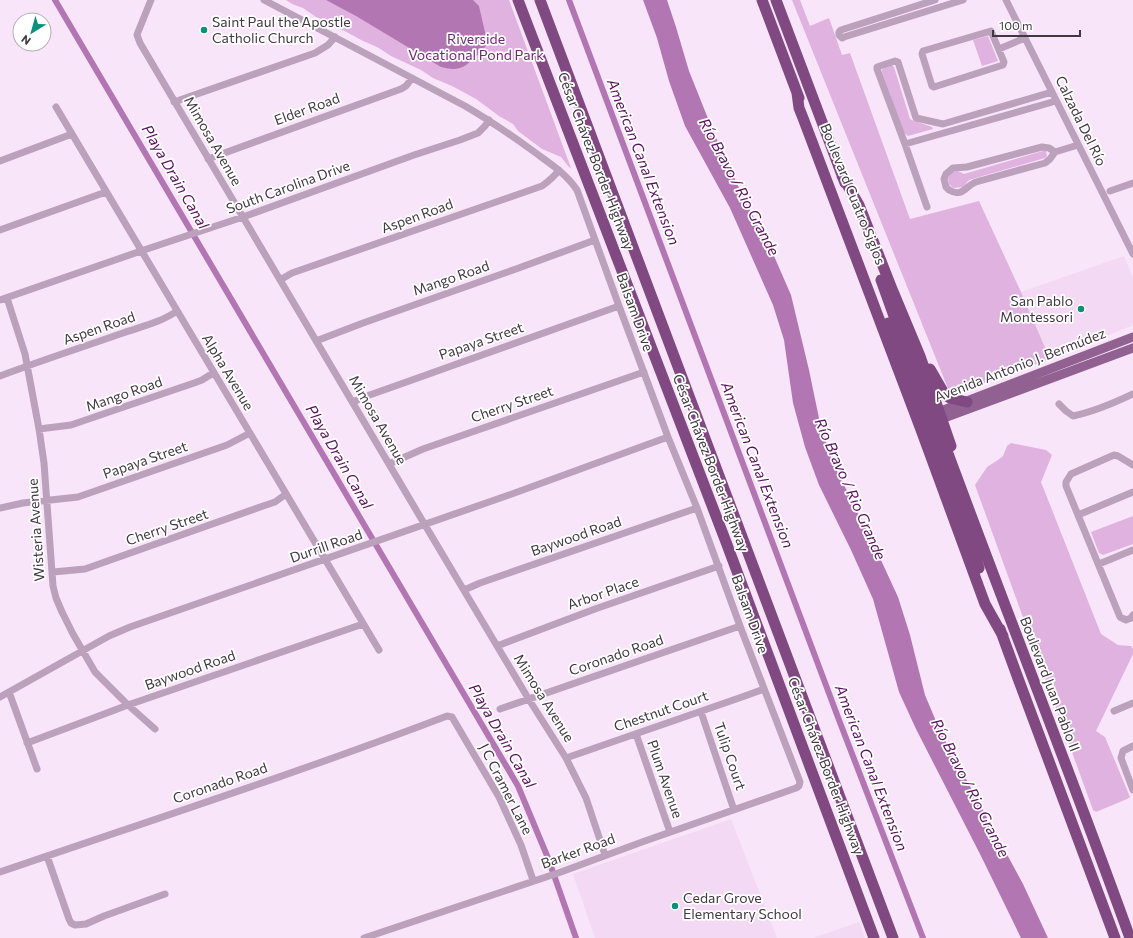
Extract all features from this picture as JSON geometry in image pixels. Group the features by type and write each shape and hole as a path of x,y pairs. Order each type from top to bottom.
{"highway":[{"name":"César Chávez Border Highway","path":"518,0 726,542 874,938"},
{"name":"César Chávez Border Highway","path":"540,0 893,938"},
{"name":"Boulevard Cuatro Siglos","path":"762,0 797,93 869,262 921,395"},
{"name":"Boulevard Cuatro Siglos","path":"776,0 842,176 869,262"},
{"path":"797,93 799,108 803,118 921,395 938,442 985,604 1003,636"},
{"path":"842,176 859,205 920,356 927,364 945,395 950,398 967,402"},
{"path":"920,356 921,395 918,424 938,442 995,562 1011,624"},
{"path":"921,395 940,415 938,442"},
{"name":"Boulevard Juan Pablo II","path":"938,442 1028,666 1130,938"},
{"name":"Boulevard Juan Pablo II","path":"938,442 1003,636 1115,938"}],"main road":[{"name":"Avenida Antonio J. Bermúdez","path":"940,415 967,402 1133,336"},
{"name":"Avenida Antonio J. Bermúdez","path":"918,424 1133,348"}],"street":[{"name":"Mimosa Avenue","path":"151,0 138,32 138,39 497,646 566,758 586,798 605,855"},
{"name":"Balsam Drive","path":"264,0 445,95 489,120 559,170 568,178 577,190 668,437 697,508 740,626 799,778 799,786"},
{"path":"935,0 841,30 839,35 842,38 944,3 963,0"},
{"name":"Calzada Del Río","path":"1006,0 1133,254"},
{"path":"881,17 883,25"},
{"path":"991,31 999,49 1004,65 934,87 931,85 922,54 924,50 991,31"},
{"path":"174,102 315,53 328,46 335,37"},
{"path":"999,49 1025,38"},
{"path":"927,207 877,69 878,67 895,61 897,62 916,118 943,124 1052,92"},
{"name":"Elder Road","path":"208,159 215,155 401,89 406,86 412,78"},
{"path":"905,144 1056,101"},
{"name":"Alpha Avenue","path":"56,107 379,650"},
{"name":"South Carolina Drive","path":"4,299 460,140 478,133 489,120"},
{"path":"943,124 945,132"},
{"path":"0,161 72,134"},
{"path":"1055,152 1049,148 1042,147 966,167 953,168 945,176 945,183 949,190 955,193 964,192 976,182 1045,163 1055,152 1078,145"},
{"name":"Aspen Road","path":"280,280 292,273 542,186 553,178 559,170"},
{"path":"1110,191 1133,183"},
{"path":"0,230 106,192"},
{"name":"Mango Road","path":"316,341 595,240"},
{"name":"Wisteria Avenue","path":"4,299 22,342 39,429 44,463 53,586 56,598 82,651 95,672 154,729"},
{"name":"Papaya Street","path":"353,402 398,384 619,306"},
{"name":"Aspen Road","path":"0,376 154,323 177,311"},
{"name":"Mango Road","path":"39,429 71,425 194,383 202,380 213,372"},
{"name":"Cherry Street","path":"389,464 423,449 644,372"},
{"path":"1059,404 1073,416 1113,403 1133,394"},
{"name":"Papaya Street","path":"0,508 23,503 78,497 227,445 250,433"},
{"name":"Durrill Road","path":"0,697 82,651 130,627 425,525 668,437"},
{"path":"1133,465 1115,455 1071,474 1066,482 1066,486 1120,617 1126,620 1130,619 1133,615"},
{"path":"1078,514 1133,492"},
{"name":"Cherry Street","path":"52,572 85,569 275,502 286,494"},
{"name":"Baywood Road","path":"464,590 480,583 697,508"},
{"path":"1099,564 1133,550"},
{"name":"Arbor Place","path":"497,646 595,609 719,566"},
{"name":"Baywood Road","path":"27,743 128,705 363,624"},
{"name":"Coronado Road","path":"500,709 528,698 740,626"},
{"name":"Chestnut Court","path":"566,758 764,689"},
{"path":"9,692 37,769"},
{"path":"1114,711 1133,703"},
{"name":"Tulip Court","path":"701,712 734,810"},
{"name":"Coronado Road","path":"0,872 358,750 447,716"},
{"name":"J C Cramer Lane","path":"447,716 452,717 499,797 520,845 533,880"},
{"name":"Plum Avenue","path":"636,734 670,832"},
{"path":"1133,746 1123,751 1121,756 1133,790"},
{"name":"Barker Road","path":"364,938 533,880 561,872 799,786"},
{"path":"47,856 69,919 71,923 75,925 86,924 166,894"}],"shaded area":[{"name":"San Pablo Montessori","path":"1124,256 1133,278 1133,325 1050,359 1021,292"},
{"name":"Cedar Grove Elementary School","path":"731,819 777,938 595,938 573,874"},
{"name":"Cedar Grove Elementary School","path":"859,922 865,938 813,938"}],"green space":[{"name":"Riverside Vocational Pond Park","path":"286,0 509,0 571,168 561,157 542,149 518,131 513,124 499,116 476,99 433,78 421,70 391,56 377,47 316,17 303,8"},
{"path":"792,0 800,0 810,26 829,18 842,55 850,53 910,219 979,201 1050,359 958,393 949,391"},
{"path":"988,36 998,61 982,66 973,40"},
{"path":"892,65 894,67 910,119 932,127 933,129 908,136 904,133 882,72 882,69"},
{"path":"1046,151 1047,156 1045,158 969,180 963,187 953,188 949,184 948,178 951,172 958,171 964,174"},
{"path":"1011,443 1046,450 1052,455 1041,482 1101,634 1118,645 1131,646 1133,649 1133,654 1096,731 1105,737 1130,797 1096,812 1093,810 975,485 987,467 1003,456 1007,446"},
{"path":"1133,516 1133,544 1103,555 1099,553 1091,532"}],"water":[{"path":"326,0 473,0 479,6 487,41 486,45 484,49 465,66 455,69 441,67 356,16"},
{"name":"Río Bravo / Rio Grande","path":"643,0 667,0 689,71 713,131 744,199 774,256 791,295 820,423 833,463 898,597 910,635 925,695 941,733 1023,884 1048,938 1021,938 916,729 899,692 873,599 819,485 805,447 793,403 784,340 773,305 730,208 685,126 669,81 657,38"}],"waterway":[{"name":"Playa Drain Canal","path":"55,0 518,786 548,858 576,938"},
{"name":"American Canal Extension","path":"569,0 839,720 923,938"}],"place":[{"name":"Saint Paul the Apostle Catholic Church","path":"204,30"},
{"name":"San Pablo Montessori","path":"1081,309"},
{"name":"Cedar Grove Elementary School","path":"675,906"}]}
